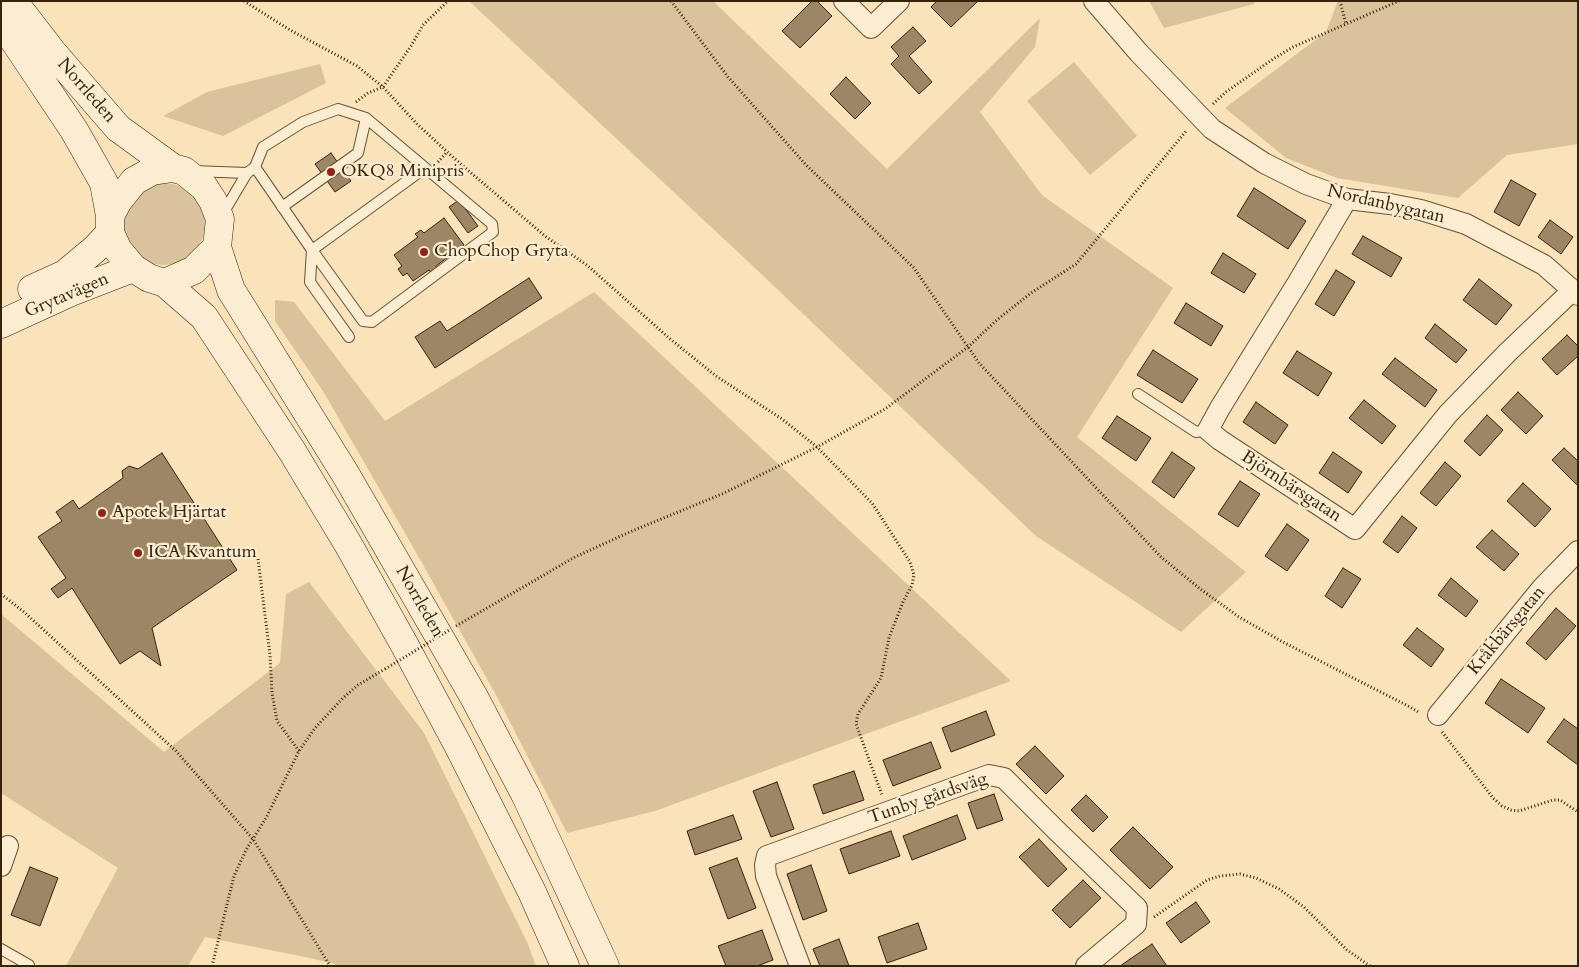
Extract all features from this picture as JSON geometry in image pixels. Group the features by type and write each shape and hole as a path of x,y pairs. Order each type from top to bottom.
{"main road":[{"name":"Norrleden","path":"13,1 54,54 118,128 178,170"},
{"name":"Norrleden","path":"1,21 74,130 104,182 110,224"},
{"path":"178,170 204,187 220,219 217,247 194,270 165,283 149,278 133,268 118,250 110,224 118,201 134,181 152,171 178,170"},
{"name":"Grytavägen","path":"1,303 65,274 94,249 110,224"},
{"name":"Norrleden","path":"217,247 230,290 346,475 474,697 526,796 605,966"},
{"name":"Grytavägen","path":"1,324 71,292 133,268"},
{"name":"Norrleden","path":"165,283 204,318 292,451 348,544 459,747 532,892 565,966"}],"street":[{"path":"844,1 871,28 899,1"},
{"name":"Nordanbygatan","path":"1094,1 1212,129 1264,163 1318,189 1347,199 1413,208 1466,224 1544,265 1575,293"},
{"path":"1208,430 1347,199"},
{"name":"Björnbärsgatan","path":"1208,430 1220,440 1356,529 1448,414 1507,353 1575,293"},
{"name":"Kråkbärsgatan","path":"1434,720 1542,588 1578,551"},
{"name":"Tunby gårdsväg","path":"800,966 766,876 767,856 989,775 1004,778 1136,908"},
{"path":"1,866 8,846"},
{"path":"1086,966 1136,924 1136,908"}],"lane":[{"path":"220,219 263,147 303,122 338,109 366,118 492,224 493,232 372,322 363,321 282,207 251,170"},
{"path":"282,207 358,153 366,118"},
{"path":"312,250 425,168"},
{"path":"178,170 251,170"},
{"path":"312,250 310,282 349,338"},
{"path":"1138,394 1196,432 1208,430"},
{"path":"1,949 29,965"}],"path":[{"path":"244,1 290,30 357,66 383,87 417,124 451,156 545,236 588,266 669,338 716,376 782,419 817,447 872,503 910,562 914,575 912,585 889,638 881,678 858,714 856,724 889,811"},
{"path":"348,112 350,107 368,92 383,87 406,55 423,25 448,1"},
{"path":"671,1 728,77 806,165 914,268 980,363 1161,557 1199,588 1239,616 1281,641 1434,720 1493,798 1502,806 1520,811 1553,800 1560,800 1578,812"},
{"path":"1340,1 1346,24"},
{"path":"212,966 234,876 240,861 266,818 299,751 315,728 358,685 575,557 722,494 817,447 885,409 968,347 998,319 1031,293 1076,264 1192,123 1226,92 1293,47 1399,1"},
{"path":"258,559 270,655 272,694 277,721 299,751"},
{"path":"1,594 24,612 176,750 253,839 330,966"},
{"path":"1136,908 1154,918 1207,880 1220,876 1240,874 1256,878 1279,889 1304,907 1347,950 1370,966"}],"shaded area":[{"path":"469,1 713,1 887,169 1040,18 1035,47 980,112 1042,195 1173,288 1077,437 1246,572 1181,632 1036,536 755,268"},
{"path":"1149,1 1255,1 1254,4 1164,28"},
{"path":"1338,1 1578,1 1578,144 1507,155 1458,198 1337,178 1286,158 1225,108 1326,32"},
{"path":"1074,62 1137,136 1090,175 1027,101"},
{"path":"320,64 326,83 223,136 163,116 207,92"},
{"path":"164,183 180,186 193,195 202,208 205,224 202,240 193,253 180,262 164,265 148,262 135,253 126,240 123,224 126,208 135,195 148,186"},
{"path":"594,292 1011,681 655,811 567,833 496,695 417,554 323,391 275,321 275,300 294,302 385,421"},
{"path":"309,582 424,733 527,942 536,966 336,966 335,964 305,957 205,937 188,966 66,966 118,868 1,793 1,614 164,752 280,663 286,594"}],"building":[{"path":"812,1 817,1 832,16 800,48 782,31"},
{"path":"937,1 977,2 951,27 931,7"},
{"path":"913,27 926,41 909,56 932,82 919,94 891,64 899,56 891,47"},
{"path":"846,77 871,103 855,119 830,94"},
{"path":"331,153 351,181 335,192 315,164"},
{"path":"1511,180 1536,194 1519,226 1494,212"},
{"path":"1254,188 1306,221 1288,249 1237,216"},
{"path":"459,200 478,226 468,233 449,207"},
{"path":"444,218 464,245 436,266 437,268 431,273 429,270 413,281 407,273 403,276 398,269 402,266 394,255 418,237 415,234 421,230 424,233"},
{"path":"1550,220 1573,237 1561,254 1538,237"},
{"path":"1363,236 1402,258 1391,277 1352,254"},
{"path":"1223,253 1256,274 1244,293 1211,273"},
{"path":"1336,270 1355,282 1334,316 1315,304"},
{"path":"529,278 542,298 435,368 415,337 440,321 447,331"},
{"path":"1479,279 1512,305 1496,325 1463,300"},
{"path":"1186,303 1223,326 1211,346 1174,323"},
{"path":"1435,324 1467,350 1456,363 1425,338"},
{"path":"1567,335 1578,346 1578,356 1557,375 1542,359"},
{"path":"1153,350 1198,379 1182,403 1137,375"},
{"path":"1297,351 1332,373 1318,396 1283,373"},
{"path":"1395,358 1437,390 1425,407 1382,374"},
{"path":"1518,392 1543,416 1526,434 1501,410"},
{"path":"1364,400 1396,426 1382,444 1349,418"},
{"path":"1256,402 1288,425 1275,444 1243,422"},
{"path":"1487,415 1503,430 1480,456 1464,441"},
{"path":"1117,416 1151,438 1136,461 1102,438"},
{"path":"1564,448 1578,461 1578,486 1552,460"},
{"path":"1172,452 1195,468 1174,498 1152,482"},
{"path":"1333,452 1362,472 1348,493 1319,473"},
{"name":"ICA Kvantum","path":"162,453 237,570 152,628 161,666 140,651 120,664 72,588 58,598 51,589 66,578 38,537 62,521 56,512 73,500 79,509 123,478 122,471 129,466 138,469"},
{"path":"1445,462 1461,476 1436,506 1420,493"},
{"path":"1240,481 1260,494 1238,527 1218,514"},
{"path":"1523,483 1551,509 1535,527 1507,501"},
{"path":"1402,516 1417,528 1398,553 1383,542"},
{"path":"1287,524 1309,540 1287,571 1265,556"},
{"path":"1492,530 1519,554 1504,571 1476,547"},
{"path":"1343,568 1361,579 1342,608 1325,596"},
{"path":"1451,578 1478,601 1466,617 1438,595"},
{"path":"1556,608 1576,626 1546,660 1526,643"},
{"path":"1417,628 1444,649 1431,667 1403,645"},
{"path":"1501,679 1545,708 1528,733 1485,703"},
{"path":"986,711 995,735 951,752 942,728"},
{"path":"1564,719 1578,729 1578,765 1547,742"},
{"path":"931,742 941,768 893,786 883,760"},
{"path":"1035,746 1064,776 1046,794 1016,764"},
{"path":"854,771 864,800 823,814 813,785"},
{"path":"777,782 794,829 771,837 753,791"},
{"path":"994,794 1003,820 977,829 968,803"},
{"path":"1086,795 1108,817 1093,832 1071,810"},
{"path":"733,815 742,839 695,855 687,831"},
{"path":"957,815 966,839 912,860 903,836"},
{"path":"1133,827 1173,867 1150,889 1110,850"},
{"path":"891,831 900,856 849,874 840,849"},
{"path":"1039,839 1067,869 1048,887 1019,857"},
{"path":"737,858 756,908 728,919 709,868"},
{"path":"811,865 827,911 803,920 787,874"},
{"path":"30,867 58,878 40,926 11,915"},
{"path":"1083,880 1101,898 1070,928 1052,910"},
{"path":"1196,902 1210,922 1181,943 1166,923"},
{"path":"918,923 927,949 887,963 878,937"},
{"path":"762,930 773,960 757,966 726,966 718,946"},
{"path":"839,939 849,966 820,966 813,949"},
{"path":"1152,944 1167,966 1120,966"}],"place":[{"name":"OKQ8 Minipris","path":"331,172"},
{"name":"ChopChop Gryta","path":"424,252"},
{"name":"Apotek Hjärtat","path":"102,513"},
{"name":"ICA Kvantum","path":"138,553"}]}
